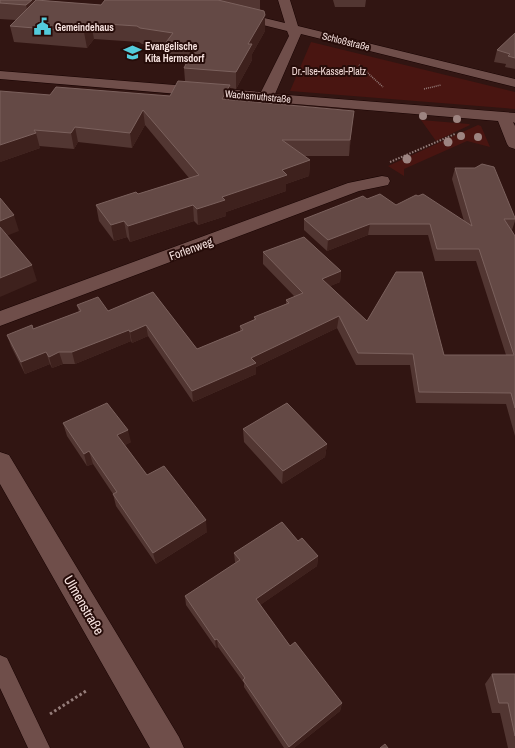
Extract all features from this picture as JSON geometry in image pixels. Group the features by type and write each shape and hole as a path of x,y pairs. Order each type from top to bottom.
{"street":[{"name":"Schloßstraße","path":"176,0 515,83"},
{"path":"266,97 295,36 284,0"},
{"name":"Wachsmuthstraße","path":"0,75 509,118"},
{"path":"509,118 515,144"},
{"name":"Forlenweg","path":"0,319 354,187 383,173"},
{"name":"Ulmenstraße","path":"0,462 168,748"}],"lane":[{"path":"0,665 40,748"}],"path":[{"path":"357,64 384,87"},
{"path":"383,173 461,131"},
{"path":"46,716 86,691"}],"green space":[{"name":"Dr.-Ilse-Kassel-Platz","path":"311,42 515,92 515,109 290,91"},
{"path":"421,120 469,124 470,125 436,141"},
{"path":"478,125 481,126 490,147 467,141 404,169 404,176 388,166"}],"building":[{"path":"0,0 32,0 26,5 0,3"},
{"path":"36,0 101,5 105,0 218,0 264,11 265,15 248,44 252,44 236,72 184,68 194,48 164,45 173,33 140,28 137,26 91,23 84,32 10,26"},
{"path":"515,33 515,58 508,56 510,54 497,50"},
{"path":"178,81 230,85 222,99 354,111 350,140 282,140 310,160 282,170 287,175 222,197 225,200 197,209 193,205 128,226 124,221 111,225 96,205 136,192 138,194 199,175 143,110 130,133 75,127 71,133 34,130 36,133 0,145 0,91 50,95 56,87 170,96"},
{"path":"482,164 494,167 515,218 504,219 515,236 515,408 511,393 419,392 413,354 358,353 339,316 251,358 256,363 192,391 146,325 72,352 59,352 49,357 46,352 21,362 7,335 32,325 33,329 81,311 77,305 98,297 108,311 153,292 197,349 243,330 240,326 256,319 254,317 289,303 286,300 303,293 263,252 304,237 341,271 322,279 367,321 396,272 422,272 444,355 514,355 479,249 437,249 430,224 370,224 328,240 304,219 363,196 367,199 380,194 396,205 416,195 418,196 423,194 472,226 455,168 475,168"},
{"path":"0,198 14,215 0,221"},
{"path":"0,227 32,265 0,278"},
{"path":"107,403 128,430 117,435 147,475 164,466 206,520 153,553 113,494 117,492 89,451 84,454 63,423"},
{"path":"287,403 327,444 283,471 243,429"},
{"path":"282,522 298,541 302,538 318,556 256,599 290,646 295,642 342,703 289,747 243,680 245,678 217,639 215,640 185,596 240,560 234,553"},
{"path":"492,674 515,674 515,736 508,703 499,703"},
{"path":"385,744 388,748 380,748"}],"place":[{"name":"Gemeindehaus","path":"42,27"},
{"name":"Evangelische Kita Hermsdorf","path":"132,52"}]}
